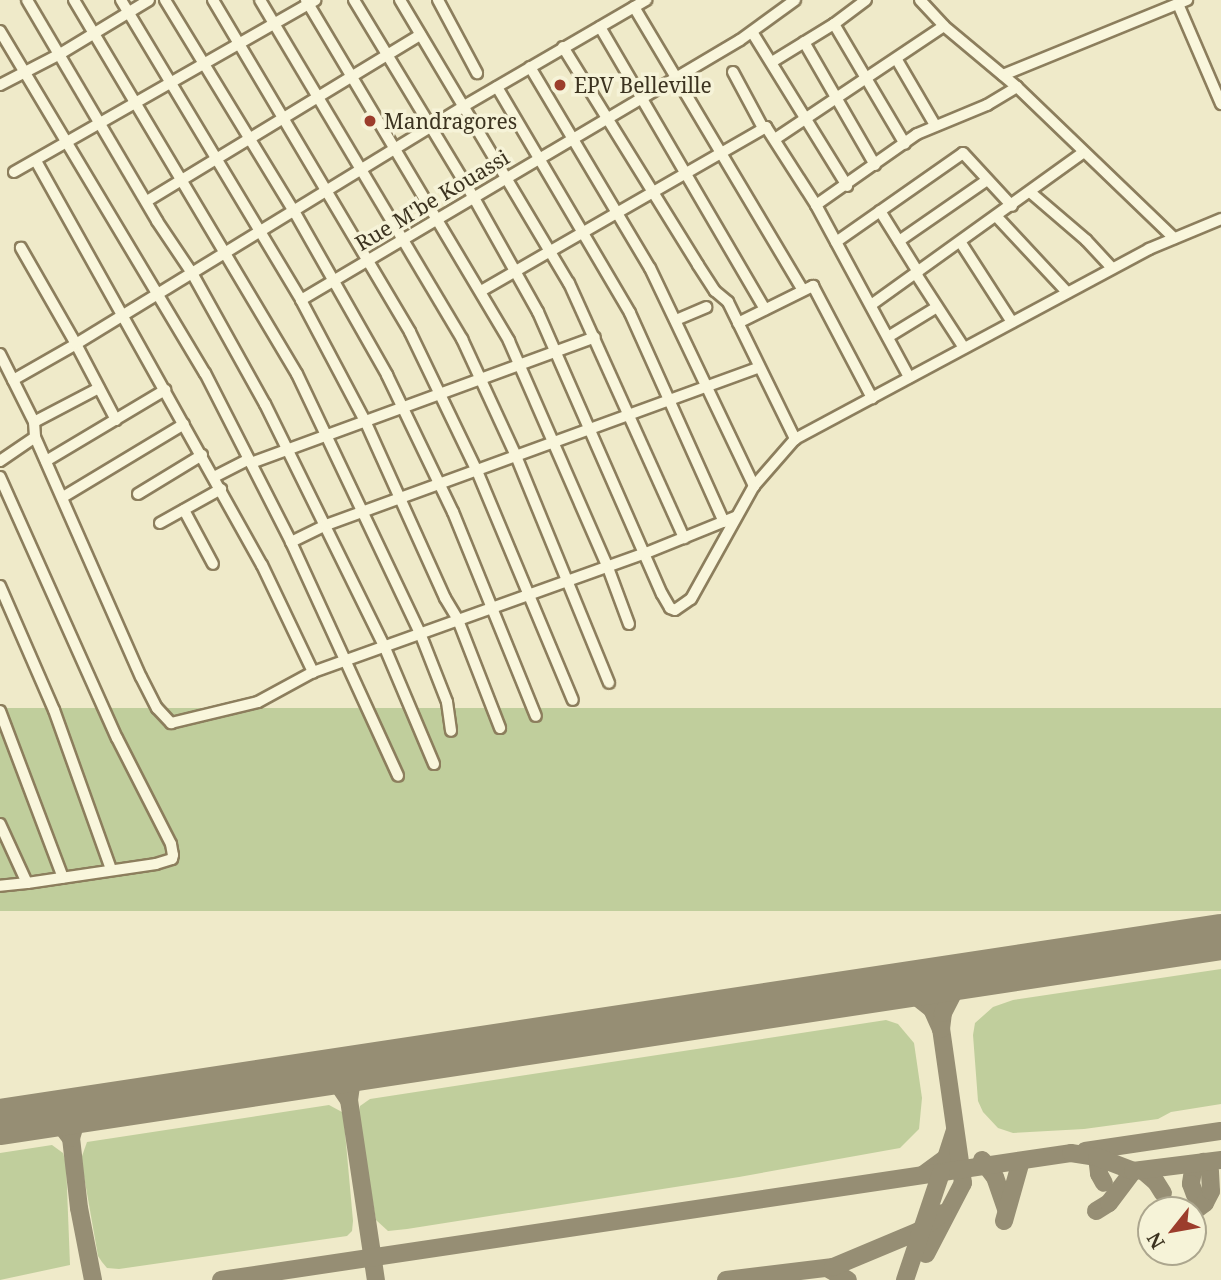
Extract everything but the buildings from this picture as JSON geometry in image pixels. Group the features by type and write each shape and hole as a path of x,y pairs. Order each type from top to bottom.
{"street":[{"path":"27,0 100,125 192,273 287,450 385,648 434,764"},
{"path":"74,0 297,374 420,633 447,702 451,731"},
{"path":"121,0 301,300 366,423 445,598 458,620 500,728"},
{"path":"0,85 60,54 149,0"},
{"path":"164,0 294,211 403,408 440,484 536,716"},
{"path":"213,0 369,260 440,393 477,471 573,700"},
{"path":"260,0 462,339 516,456 609,683"},
{"path":"354,0 515,271 556,350 670,608 681,608 691,598 754,486 795,439 1112,268 1221,219"},
{"path":"400,0 569,283 596,337 684,538"},
{"path":"438,0 477,73"},
{"path":"13,380 429,127 646,0"},
{"name":"Rue M'be Kouassi","path":"301,300 752,33 796,0"},
{"path":"772,62 834,24 866,0"},
{"path":"920,0 944,26 1017,87 1174,238"},
{"path":"14,173 205,65 310,1 349,77 481,291 519,364 607,565 629,624"},
{"path":"1003,75 1183,2 1221,104"},
{"path":"634,7 719,153 803,289"},
{"path":"834,24 905,144"},
{"path":"775,138 837,100 944,26"},
{"path":"600,27 765,309"},
{"path":"0,31 205,373 291,542 398,776"},
{"path":"752,33 847,186"},
{"path":"147,201 420,35"},
{"path":"804,42 876,165"},
{"path":"563,47 715,291 725,298 795,439"},
{"path":"897,60 935,125"},
{"path":"530,67 650,268 754,486"},
{"path":"733,72 763,128"},
{"path":"497,87 630,313 724,522"},
{"path":"816,205 935,125 987,105 1017,87"},
{"path":"481,291 685,172 763,128 768,128 816,205 909,377"},
{"path":"871,305 961,243 1084,152"},
{"path":"836,242 960,154 967,155 1012,206"},
{"path":"36,161 262,565 313,672"},
{"path":"899,241 987,180"},
{"path":"1030,192 1086,240 1112,268"},
{"path":"880,211 964,348"},
{"path":"997,217 1067,292"},
{"path":"961,243 1012,322"},
{"path":"21,248 116,420"},
{"path":"738,323 803,289 815,288 872,397"},
{"path":"676,320 706,307"},
{"path":"888,337 937,307"},
{"path":"214,477 250,461 366,423 440,393 596,337"},
{"path":"0,354 34,422 35,437 141,677 157,708 171,723 258,702 313,672 385,648 567,579 646,553 736,517"},
{"path":"291,542 326,525 759,367"},
{"path":"34,422 99,388"},
{"path":"47,461 165,390"},
{"path":"63,497 184,424"},
{"path":"0,461 35,437"},
{"path":"138,494 202,455"},
{"path":"0,477 117,738 171,844 172,859 0,887"},
{"path":"160,523 220,489"},
{"path":"184,510 213,564"},
{"path":"0,586 54,710 111,869"},
{"path":"0,711 63,878"},
{"path":"0,824 27,883"}],"green space":[{"path":"0,708 1221,708 1221,911 0,911"},
{"path":"1221,969 1221,1104 1171,1112 1158,1119 1084,1129 1013,1133 998,1128 983,1112 978,1101 973,1035 975,1023 993,1007 1013,1000"},
{"path":"886,1020 898,1024 914,1043 922,1098 919,1129 900,1148 739,1177 407,1229 388,1231 376,1220 358,1118 360,1106 370,1099"},
{"path":"329,1105 342,1112 344,1121 353,1221 352,1231 347,1236 119,1269 107,1268 102,1262 98,1256 81,1159 87,1142"},
{"path":"52,1145 63,1153 66,1163 70,1265 0,1280 0,1153"}],"taxiway":[{"path":"926,1254 963,1183 941,1029 943,1013 953,993 981,974"},
{"path":"886,988 918,998 932,1009 941,1029"},
{"path":"370,1066 351,1086 349,1100 376,1280"},
{"path":"316,1074 336,1081 349,1100"},
{"path":"93,1108 75,1125 71,1138 79,1208 93,1280"},
{"path":"44,1115 58,1121 71,1138"},
{"path":"924,1174 946,1158 955,1131"},
{"path":"1085,1151 1221,1131"},
{"path":"221,1280 1071,1153 1097,1157 1133,1171 1221,1160"},
{"path":"1097,1157 1099,1174 1104,1183"},
{"path":"982,1160 995,1177 1006,1209"},
{"path":"1004,1221 1021,1161"},
{"path":"1204,1162 1210,1172 1211,1191 1207,1199"},
{"path":"1194,1164 1191,1184 1195,1195"},
{"path":"1142,1170 1156,1182 1163,1193"},
{"path":"1096,1211 1109,1203 1133,1171"},
{"path":"905,1280 941,1173"},
{"path":"726,1280 833,1267 919,1231 943,1213"},
{"path":"827,1268 848,1280"}],"runway":[{"path":"0,1122 1221,937"}],"place":[{"name":"EPV Belleville","path":"560,85"},
{"name":"Mandragores","path":"370,121"}]}
